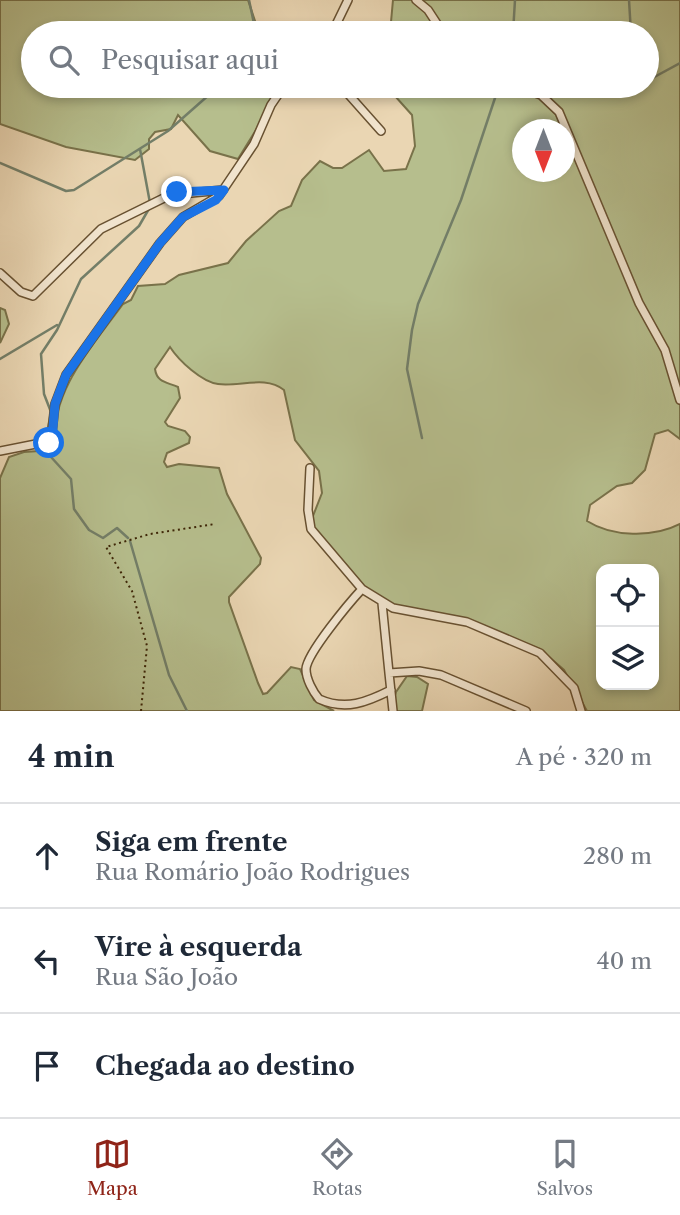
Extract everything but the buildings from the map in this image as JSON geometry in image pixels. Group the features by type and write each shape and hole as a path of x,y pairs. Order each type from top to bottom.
{"street":[{"path":"338,21 348,0"},
{"path":"415,0 428,10 435,21"},
{"path":"0,451 51,442 55,404 66,375 167,234 183,217 216,200 224,190 254,144 276,98"},
{"path":"352,98 381,131"},
{"path":"544,98 559,112 639,303 665,350 680,400"},
{"path":"0,273 21,292 33,296 101,229 170,195 224,190"},
{"path":"310,468 308,510 311,529 362,589 382,603 411,614 467,622 540,653 574,688 581,711"},
{"path":"362,589 342,610 307,663 307,674 319,699 343,705 366,702 391,690"},
{"path":"382,603 393,711"},
{"path":"388,673 419,671 441,674 526,711"}],"path":[{"path":"141,711 147,646 132,591 106,547 150,534 215,524"}],"green space":[{"path":"0,0 248,0 255,21 21,21 21,98 276,98 238,159 210,151 178,115 171,129 155,132 149,139 149,149 135,160 66,147 0,124"},
{"path":"393,0 680,0 680,439 668,430 655,434 645,470 632,483 617,486 590,505 587,521 608,530 633,534 658,532 680,524 680,711 587,711 564,670 540,649 466,619 401,609 369,592 315,533 311,521 322,493 319,471 295,440 284,390 261,382 226,385 212,382 191,370 170,347 155,369 160,380 178,387 180,398 165,422 168,426 185,431 190,437 189,443 167,453 164,462 167,467 179,464 219,468 227,494 261,558 260,564 229,597 258,683 263,694 267,693 291,667 300,669 314,700 334,711 0,711 0,478 9,457 24,452 54,450 59,408 75,371 123,304 131,300 138,286 165,284 179,275 228,263 246,241 279,211 291,206 302,180 320,161 333,168 342,168 369,150 384,171 406,169 415,146 412,115 397,98 659,98 659,21 391,21"},
{"path":"0,308 5,310 9,324 0,343"},
{"path":"407,676 417,677 428,684 422,711 390,711 396,692"}],"waterway":[{"path":"249,0 253,21"},
{"path":"514,21 515,0"},
{"path":"629,0 630,21"},
{"path":"659,74 680,63"},
{"path":"0,163 66,191 74,190 168,131 205,98"},
{"path":"422,438 407,369 412,330 418,304 461,200 495,98"},
{"path":"140,149 150,203"},
{"path":"46,439 51,412 44,394 41,354 57,330 81,279 139,226 150,207"},
{"path":"0,359 57,325"},
{"path":"46,447 51,457 71,479 74,509 89,530 103,538 117,528 128,538"},
{"path":"130,541 169,675 187,711"}],"route":[{"path":"49,443 52,439 55,404 66,375 160,243 183,217 216,200 224,190 177,192"}]}
